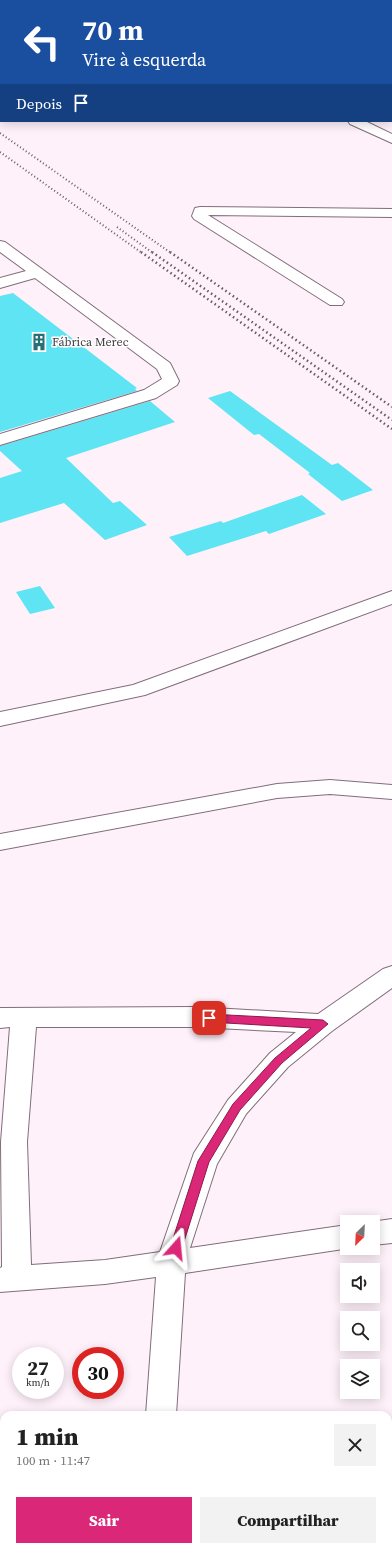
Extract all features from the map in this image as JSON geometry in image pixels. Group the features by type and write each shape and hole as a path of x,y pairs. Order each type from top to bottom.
{"street":[{"path":"357,122 392,139"},
{"path":"336,302 199,216 200,211 392,213"},
{"path":"0,245 164,366 171,381 150,394 0,440"},
{"path":"0,283 36,273"},
{"path":"0,719 138,690 392,597"},
{"path":"0,842 277,791 330,787 392,792"},
{"path":"161,1411 171,1263 204,1161 236,1107 279,1060 323,1024 392,975"},
{"path":"323,1024 196,1017 12,1017 14,1142 9,1280 105,1272 340,1238"},
{"path":"380,1232 392,1230"}],"building":[{"name":"Fábrica Merec","path":"13,293 137,388 135,389 137,391 0,432 0,296"},
{"path":"230,391 332,465 338,463 373,490 342,501 308,474 310,473 259,434 254,435 208,398"},
{"path":"150,401 175,422 66,458 113,503 120,501 147,525 105,540 64,503 0,523 0,478 22,471 0,451 0,446"},
{"path":"302,495 326,514 269,534 266,531 187,556 169,537 221,521 223,523"},
{"path":"40,586 55,608 30,614 16,592"}],"railway":[{"path":"0,133 171,253"},
{"path":"0,152 142,253"},
{"path":"117,227 153,253"},
{"path":"141,252 392,429"},
{"path":"152,252 392,420"},
{"path":"170,252 392,407"}],"place":[{"name":"Fábrica Merec","path":"39,342"}],"route":[{"path":"176,1248 204,1161 236,1107 279,1060 323,1024 209,1018"}]}
